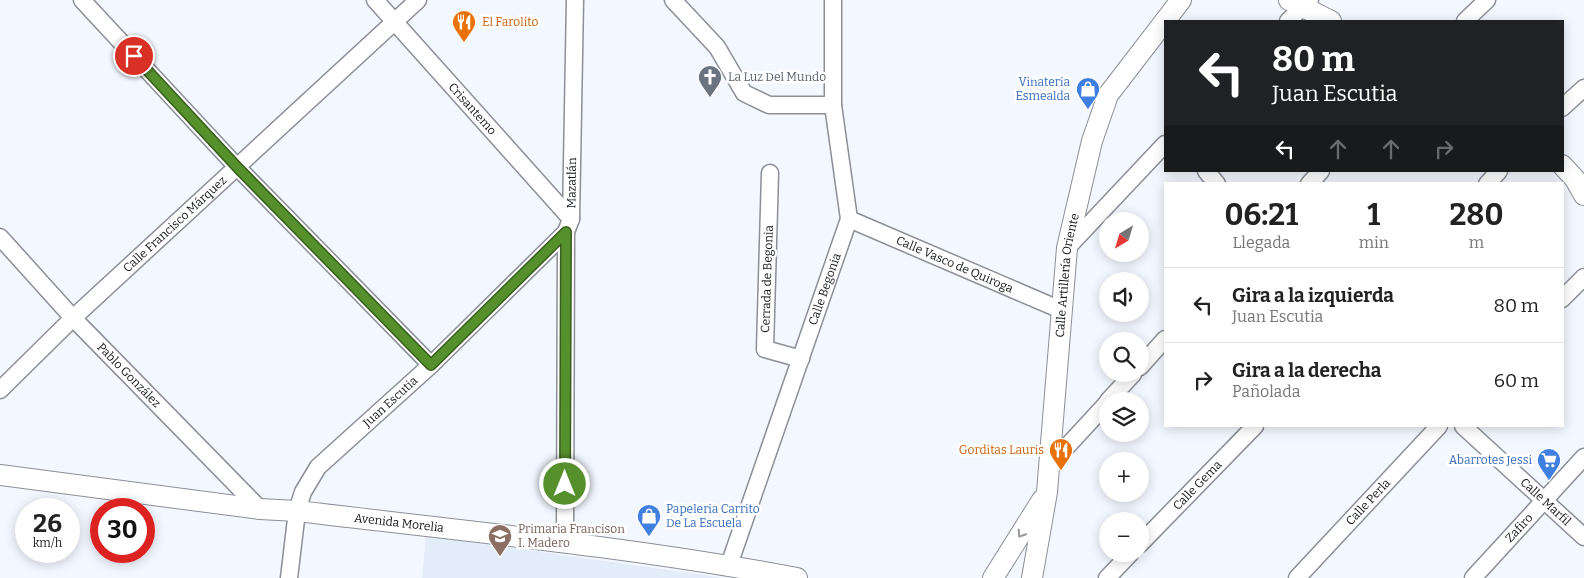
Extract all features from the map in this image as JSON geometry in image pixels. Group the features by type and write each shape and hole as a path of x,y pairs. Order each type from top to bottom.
{"street":[{"path":"82,0 238,168 431,365"},
{"name":"Crisantemo","path":"375,0 568,225"},
{"name":"Calle Francisco Márquez","path":"0,390 73,318 238,168 418,0"},
{"name":"Mazatlán","path":"565,543 568,225 575,0"},
{"path":"673,0 717,47 744,93 769,105 833,105"},
{"name":"Calle Begonia","path":"729,565 849,219 833,105 833,0"},
{"name":"Calle Artillería Oriente","path":"1166,20 1181,0"},
{"path":"1467,20 1487,0"},
{"path":"1289,20 1300,2 1329,20"},
{"name":"Calle Artillería Oriente","path":"1032,578 1048,492 1067,248 1092,141 1108,95 1164,22"},
{"path":"1564,106 1584,88"},
{"path":"1067,248 1164,145"},
{"path":"1564,167 1575,179 1584,195"},
{"path":"1207,172 1215,182"},
{"path":"1311,182 1320,172"},
{"path":"1490,182 1498,172"},
{"name":"Cerrada de Begonia","path":"770,173 765,349 801,359"},
{"name":"Calle Vasco de Quiroga","path":"849,219 1061,310"},
{"name":"Juan Escutia","path":"289,578 296,511 303,492 318,466 431,365 568,225"},
{"name":"Pablo González","path":"0,237 73,318 260,509"},
{"path":"1564,297 1584,277"},
{"path":"1149,357 1164,340"},
{"path":"1117,392 1126,382"},
{"path":"1049,466 1099,412"},
{"name":"Calle Gema","path":"1149,535 1254,427"},
{"name":"Calle Perla","path":"1297,578 1438,427"},
{"name":"Calle Marfil","path":"1464,427 1584,537"},
{"name":"Zafiro","path":"1473,578 1584,457"},
{"name":"Avenida Morelia","path":"0,475 260,509 296,511 565,543 729,565 797,578"},
{"path":"993,578 1048,492"},
{"path":"1107,578 1122,562"}],"shaded area":[{"name":"Primaria Francison I. Madero","path":"426,536 725,578 422,578"}],"place":[{"name":"El Farolito","path":"464,43"},
{"name":"La Luz Del Mundo","path":"710,98"},
{"name":"Vinateria Esmealda","path":"1088,110"},
{"name":"Gorditas Lauris","path":"1061,471"},
{"name":"Abarrotes Jessi","path":"1549,481"},
{"name":"Papeleria Carrito De La Escuela","path":"649,537"},
{"name":"Primaria Francison I. Madero","path":"500,557"}],"route":[{"path":"134,56 238,168 431,365 566,232 565,484"}]}
